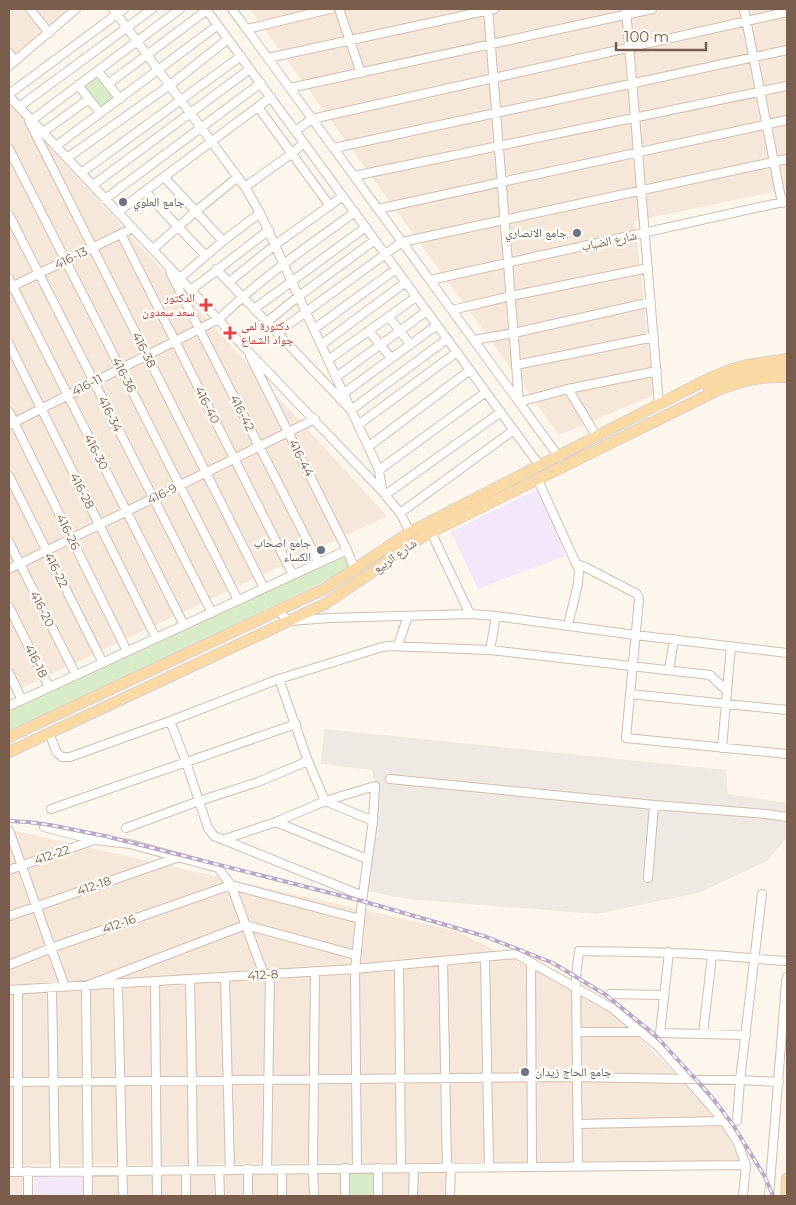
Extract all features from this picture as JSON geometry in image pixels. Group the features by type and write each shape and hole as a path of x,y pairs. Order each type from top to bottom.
{"main road":[{"name":"شارع الربيع","path":"9,736 326,588 410,532 710,378 747,365 787,359"},
{"path":"601,435 632,426 697,392 736,376 787,368"},
{"name":"شارع الربيع","path":"9,752 325,604 400,551 431,532 705,396 727,386 751,379 787,377"},
{"path":"786,1196 787,1178"}],"street":[{"path":"30,9 49,32"},
{"path":"9,53 12,63 76,9"},
{"path":"22,110 152,9"},
{"path":"32,120 180,9"},
{"path":"108,84 207,9 540,466"},
{"path":"232,9 559,457"},
{"path":"247,29 330,9"},
{"path":"339,9 361,73"},
{"path":"268,58 490,9 493,78 519,402"},
{"path":"290,88 491,44 627,11 652,9"},
{"path":"744,9 774,162 785,202"},
{"path":"384,493 379,470 260,213 238,177 127,28 118,10 9,95 245,348 384,493 400,513 410,532"},
{"path":"627,11 659,404"},
{"path":"295,131 312,119 787,12"},
{"path":"56,146 218,25"},
{"path":"67,158 170,85 228,39"},
{"path":"334,148 787,50"},
{"path":"82,173 241,56"},
{"path":"93,185 250,68"},
{"path":"98,71 120,99"},
{"path":"105,198 260,83"},
{"path":"78,86 100,113"},
{"path":"354,176 787,86"},
{"path":"118,212 271,97"},
{"path":"42,132 89,99"},
{"path":"258,108 330,206"},
{"name":"416-38","path":"22,110 264,588"},
{"path":"378,209 787,120"},
{"path":"245,187 304,143"},
{"name":"416-36","path":"9,149 238,600"},
{"path":"277,333 402,242 787,159"},
{"path":"164,177 223,241"},
{"path":"153,250 196,211 238,177"},
{"path":"145,191 205,255"},
{"path":"229,282 343,196"},
{"name":"شارع الضباب","path":"430,280 785,202"},
{"name":"416-11","path":"11,423 219,319 242,296 355,212"},
{"path":"180,278 205,255 260,213"},
{"name":"416-34","path":"9,215 212,613"},
{"path":"254,309 366,227"},
{"name":"416-13","path":"10,284 38,274 133,228"},
{"path":"191,290 269,230"},
{"name":"416-40","path":"121,234 293,575"},
{"path":"267,322 375,240"},
{"name":"416-42","path":"166,263 319,563"},
{"path":"452,310 648,268"},
{"path":"216,269 351,410"},
{"path":"314,329 396,269"},
{"path":"321,345 406,282"},
{"name":"416-30","path":"10,284 184,625"},
{"path":"328,360 416,297"},
{"path":"474,340 514,333 651,302"},
{"path":"336,377 427,311"},
{"path":"388,317 410,344"},
{"path":"344,393 437,324"},
{"path":"369,331 391,358"},
{"path":"516,365 654,337"},
{"path":"351,410 447,339"},
{"name":"416-28","path":"9,344 156,638"},
{"name":"416-44","path":"245,348 347,550 355,570"},
{"path":"358,425 457,352"},
{"path":"368,447 470,370"},
{"path":"519,402 568,389 657,371"},
{"path":"568,389 601,435"},
{"path":"379,470 486,392"},
{"name":"416-26","path":"9,412 11,423 128,651"},
{"path":"384,493 501,412"},
{"name":"416-9","path":"9,569 315,419"},
{"path":"400,513 514,430"},
{"name":"416-22","path":"9,476 103,663"},
{"path":"538,480 579,570 579,578 568,625"},
{"path":"431,532 470,614"},
{"name":"416-20","path":"9,542 76,675"},
{"path":"9,706 347,550"},
{"path":"577,564 637,594 639,599 626,738 787,754"},
{"name":"416-18","path":"9,607 49,688"},
{"path":"279,610 290,621 470,614 496,616 787,653"},
{"path":"398,646 408,616"},
{"path":"490,650 496,616"},
{"path":"669,670 674,639"},
{"path":"49,733 57,753 62,757 70,757 279,679 382,647 398,646 490,650 710,675 727,691"},
{"path":"722,748 731,646"},
{"path":"9,673 22,700"},
{"path":"279,679 324,801 373,821"},
{"path":"630,694 787,710"},
{"path":"170,721 208,828 214,836 363,896"},
{"path":"51,809 296,724"},
{"path":"126,828 258,782 308,761"},
{"path":"390,779 787,817"},
{"path":"224,839 276,822 324,801 375,786 373,821 355,969 357,1168"},
{"path":"648,878 654,805"},
{"path":"276,822 368,859"},
{"path":"44,827 95,840 130,844 215,866 231,886 267,975 267,1169"},
{"path":"9,830 65,987"},
{"name":"412-22","path":"9,870 95,840"},
{"name":"412-18","path":"9,916 180,857"},
{"path":"231,886 360,919"},
{"name":"412-16","path":"9,965 51,948 231,886"},
{"path":"737,1121 740,1080 762,894"},
{"path":"88,1196 86,986 246,925 356,955"},
{"path":"578,1166 576,977 579,951 669,952 787,961"},
{"path":"669,952 660,1033 746,1035"},
{"name":"412-8","path":"9,990 315,972 516,954 531,962"},
{"path":"703,1034 712,955"},
{"path":"485,957 489,1167"},
{"path":"443,961 450,1196"},
{"path":"532,1167 531,962 612,1008 660,1048 724,1122 737,1141 746,1165 743,1196"},
{"path":"399,965 401,1168"},
{"path":"314,1196 315,972"},
{"path":"225,977 230,1170"},
{"path":"769,1196 787,977"},
{"path":"186,1196 190,1170 192,1081 190,979"},
{"path":"155,981 157,1196"},
{"path":"118,984 123,1196"},
{"path":"52,988 55,1171"},
{"path":"18,990 18,1172"},
{"path":"610,994 664,995"},
{"path":"577,1032 640,1032"},
{"path":"9,1082 576,1077 779,1082"},
{"path":"578,1124 724,1122"},
{"path":"9,1172 746,1165"},
{"path":"345,1168 345,1196"},
{"path":"378,1168 378,1196"},
{"path":"413,1196 414,1168"},
{"path":"248,1169 248,1196"},
{"path":"282,1169 282,1196"},
{"path":"219,1170 220,1196"},
{"path":"28,1171 28,1196"}],"shaded area":[{"path":"9,9 74,9 9,63"},
{"path":"250,9 787,9 787,189 635,221 654,395 559,435"},
{"path":"9,103 387,516 9,694"},
{"path":"542,487 565,556 478,589 451,532"},
{"path":"324,729 726,770 728,794 787,803 787,838 767,861 698,893 596,914 407,899 364,890 375,786 372,770 321,764"},
{"path":"9,831 16,831 456,931 537,971 616,1015 708,1109 726,1132 740,1161 9,1165"},
{"path":"380,1169 448,1169 447,1196 381,1196"},
{"path":"341,1171 342,1196 93,1196 92,1173"},
{"path":"9,1172 28,1172 28,1196 9,1196"},
{"path":"83,1175 84,1196 34,1196 34,1176"}],"green space":[{"path":"97,73 118,99 100,112 80,86"},
{"path":"346,552 353,568 9,732 9,708"},
{"path":"350,1172 373,1174 374,1196 350,1196"}],"railway":[{"path":"9,821 50,825 105,836 362,901 484,936 553,963 606,995 654,1034 711,1096 733,1125 765,1177 773,1196"}],"place":[{"name":"جامع العلوي","path":"123,202"},
{"name":"جامع الانصاري","path":"577,233"},
{"name":"الدكتور سعد سعدون","path":"206,305"},
{"name":"دكتورة لمى جواد الشماع","path":"230,333"},
{"name":"جامع اصحاب الکساء","path":"321,550"},
{"name":"جامع الحاج زيدان","path":"525,1072"}]}
